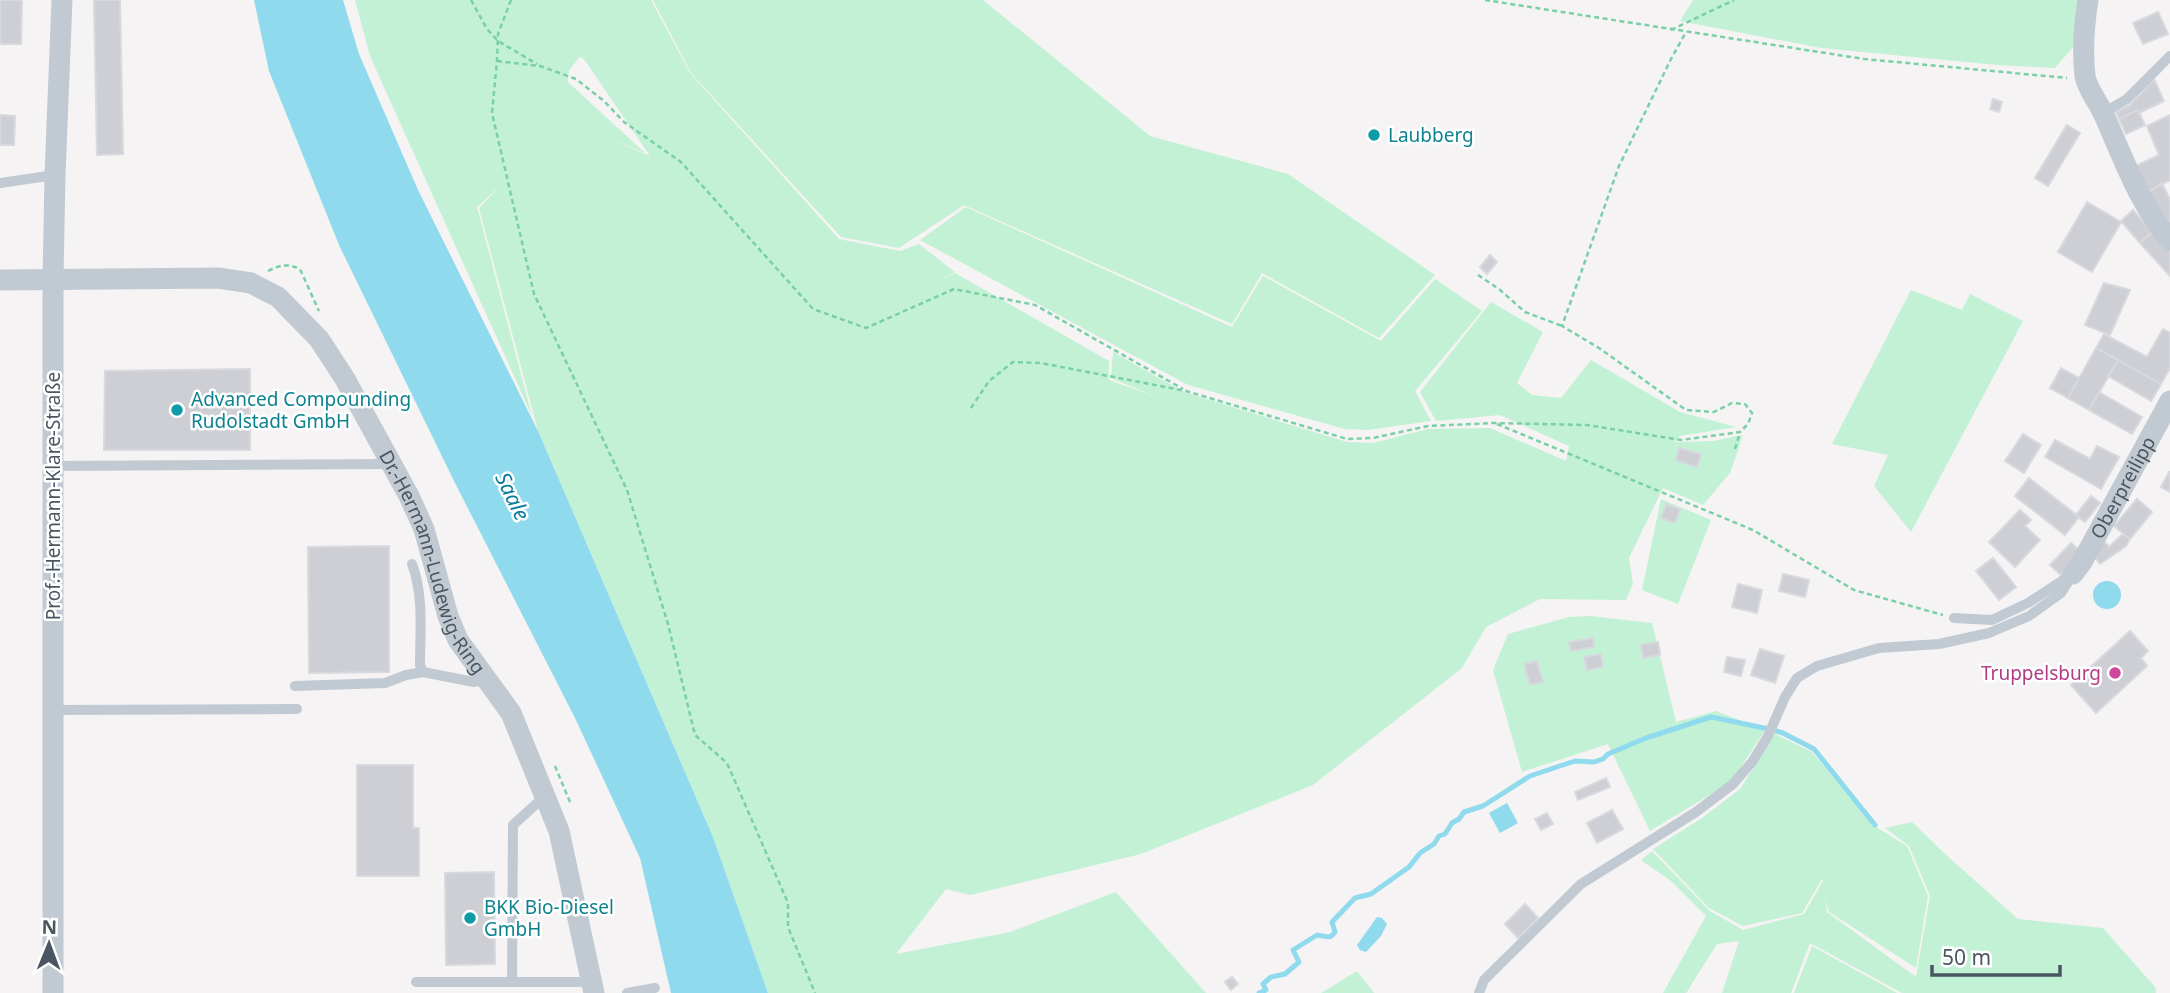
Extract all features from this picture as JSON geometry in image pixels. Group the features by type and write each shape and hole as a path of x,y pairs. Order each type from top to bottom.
{"street":[{"name":"Prof.-Hermann-Klare-Straße","path":"53,993 53,278 62,0"},
{"path":"2088,0 2083,31 2085,79 2104,113 2128,170 2158,226 2170,240"},
{"name":"Dr.-Hermann-Ludewig-Ring","path":"0,280 218,278 251,284 278,297 320,339 345,379 424,529 457,640 511,713 559,831 593,988"},
{"name":"Oberpreilipp","path":"2073,573 2082,562 2170,401"}],"lane":[{"path":"2104,113 2127,99 2170,56"},
{"path":"0,183 55,175"},
{"path":"52,466 391,464"},
{"path":"412,564 419,594 420,665 423,672"},
{"path":"1954,618 1992,620 2028,603 2073,573"},
{"path":"1479,993 1484,980 1581,884 1696,812 1733,784 1752,762 1797,678 1817,666 1879,648 1939,644 1989,633 2029,617 2061,593 2073,573"},
{"path":"295,685 385,682 423,672 474,682 486,679"},
{"path":"52,710 297,709"},
{"path":"512,982 513,825 545,796"},
{"path":"416,982 512,982 593,988"},
{"path":"627,993 656,988"}],"path":[{"path":"471,0 487,29 498,41 540,66 576,79 648,141 681,162 813,309 866,328 954,289 1035,305 1186,391"},
{"path":"511,0 498,34 492,113 534,293 626,490 668,624 695,735 727,763 788,903 788,927 815,993"},
{"path":"1485,0 1864,59 2085,79"},
{"path":"1671,30 1734,0"},
{"path":"1562,326 1619,166 1686,32"},
{"path":"497,61 540,66"},
{"path":"262,274 280,265 291,265 300,269 319,310"},
{"path":"1478,275 1525,312 1562,326 1599,348 1686,410 1714,412 1732,403 1745,404 1752,413 1748,424 1740,432 1735,449"},
{"path":"971,408 989,381 1013,362 1074,368 1121,380 1186,391 1347,439 1373,438 1427,426 1494,423 1587,425 1681,440 1740,432"},
{"path":"1494,423 1753,530 1854,590 1954,618"}],"green space":[{"path":"355,0 651,0 690,73 839,239 900,251 919,244 955,272 936,282 955,273 1109,361 1109,380 1154,396 1111,378 1113,352 1184,392 1347,442 1373,443 1428,429 1490,428 1566,461 1569,446 1500,415 1436,421 1420,392 1491,302 1543,332 1517,383 1532,395 1561,398 1591,360 1680,412 1736,427 1680,436 1675,442 1713,441 1743,435 1730,473 1703,505 1663,488 1629,558 1633,584 1626,600 1540,599 1486,627 1462,668 1313,785 1141,854 970,895 946,889 896,954 1010,932 1116,892 1206,993 768,993 713,837 538,431 479,208 501,185 477,207 532,416 370,56","holes":["580,57 584,59 650,156 600,135 645,153 568,82 569,70"]},
{"path":"653,0 983,0 1150,136 1288,174 1435,275 1379,338 1262,273 1232,324 964,205 899,248 841,237 691,73"},
{"path":"1693,0 2082,0 2074,46 2055,68 1821,48 1680,21"},
{"path":"966,207 1232,327 1263,276 1381,341 1435,279 1482,311 1415,391 1431,421 1368,430 1345,429 1188,385 920,240"},
{"path":"1911,290 1962,310 1970,294 2023,321 1911,532 1874,486 1888,455 1832,444"},
{"path":"1661,499 1711,520 1678,604 1642,590"},
{"path":"1590,616 1652,623 1676,722 1716,711 1765,730 1731,782 1650,831 1608,744 1522,772 1493,670 1508,634 1569,617"},
{"path":"1775,734 1812,752 1876,827 1907,846 1928,896 1916,968 1829,912 1825,899 1827,912 1916,977 1930,896 1909,846 1885,828 1912,822 2018,919 2103,928 2155,987 2156,993 1902,993 1810,943 1791,993 1722,993 1739,941 1717,944 1686,993 1663,993 1706,916 1671,881 1641,860 1652,851 1710,911 1743,930 1804,914 1823,881 1822,879 1802,913 1743,926 1709,908 1653,849 1702,818 1740,789"},
{"path":"1812,946 1897,993 1794,993"},
{"path":"1357,971 1374,993 1321,993"}],"water":[{"name":"Saale","path":"254,0 343,0 359,54 418,190 538,431 713,837 768,993 671,993 640,858 576,720 455,483 339,245 269,71"},
{"path":"2107,581 2117,585 2121,595 2117,605 2107,609 2097,605 2093,595 2097,585"},
{"path":"1507,803 1518,823 1500,833 1489,813"},
{"path":"1377,917 1387,924 1381,936 1366,952 1360,950 1357,945"}],"building":[{"path":"0,0 22,0 21,44 0,44"},
{"path":"94,0 120,0 123,154 97,155"},
{"path":"2158,12 2168,34 2143,44 2133,23"},
{"path":"2154,79 2164,101 2119,119 2116,112 2130,105"},
{"path":"1993,99 2002,102 1999,112 1990,109"},
{"path":"2138,110 2145,125 2126,134 2119,119"},
{"path":"0,115 15,116 14,145 0,145"},
{"path":"2170,115 2170,180 2147,192 2136,166 2159,155 2147,126"},
{"path":"2067,125 2080,133 2048,186 2035,178"},
{"path":"2162,183 2170,200 2170,232 2147,192"},
{"path":"2087,202 2121,222 2092,272 2058,252"},
{"path":"2133,210 2152,232 2140,243 2121,221"},
{"path":"2155,230 2170,247 2170,276 2140,243"},
{"path":"1490,255 1497,262 1487,274 1480,267"},
{"path":"2104,283 2130,290 2110,335 2085,325"},
{"path":"2163,329 2170,333 2170,368 2161,384 2096,348 2104,334 2147,357"},
{"path":"2096,348 2118,360 2089,410 2068,398"},
{"path":"2118,360 2161,384 2151,401 2108,376"},
{"path":"2061,368 2079,378 2068,398 2050,388"},
{"name":"Advanced Compounding Rudolstadt GmbH","path":"250,369 250,450 104,450 105,371"},
{"path":"2099,392 2142,417 2132,434 2089,410"},
{"path":"2023,434 2041,445 2024,473 2005,461"},
{"path":"2055,440 2090,459 2097,446 2119,457 2101,489 2045,457"},
{"path":"1679,448 1701,454 1697,467 1676,460"},
{"path":"2170,472 2170,492 2161,487"},
{"path":"2029,478 2079,517 2065,535 2015,496"},
{"path":"2091,496 2100,503 2085,522 2076,515"},
{"path":"2137,499 2152,512 2130,539 2114,526"},
{"path":"1666,504 1680,509 1675,523 1661,518"},
{"path":"2020,510 2031,520 2025,526 2040,540 2015,567 1989,542"},
{"path":"2123,534 2130,539 2126,546 2100,564 2094,556 2102,539 2109,547"},
{"path":"2071,543 2082,553 2061,575 2050,565"},
{"path":"389,546 389,672 309,673 308,547"},
{"path":"1993,558 2016,587 1999,600 1976,571"},
{"path":"1783,574 1809,580 1805,597 1779,591"},
{"path":"1738,584 1762,590 1757,613 1732,607"},
{"path":"2130,631 2148,651 2141,658 2147,666 2096,713 2071,685"},
{"path":"1593,638 1594,647 1571,651 1569,642"},
{"path":"1658,642 1660,655 1643,658 1641,645"},
{"path":"1760,649 1784,656 1775,683 1751,675"},
{"path":"1601,654 1603,667 1587,670 1584,657"},
{"path":"1727,657 1745,660 1741,676 1724,672"},
{"path":"1537,661 1543,682 1530,685 1524,664"},
{"path":"357,765 413,765 413,828 419,828 419,876 357,876"},
{"path":"1606,778 1610,787 1578,800 1575,792"},
{"path":"1612,810 1623,829 1597,843 1587,823"},
{"path":"1547,813 1553,824 1541,830 1535,819"},
{"name":"BKK Bio-Diesel GmbH","path":"494,872 495,964 446,965 445,873"},
{"path":"1525,904 1538,918 1518,938 1505,924"},
{"path":"1232,977 1238,984 1231,990 1225,982"}],"waterway":[{"path":"1259,993 1266,990 1263,984 1271,977 1285,974 1299,962 1293,950 1317,935 1331,936 1335,932 1332,922 1355,898 1371,894 1409,867 1420,853 1445,834 1464,812 1483,806 1530,776 1575,761 1594,762 1646,738 1711,717 1783,733 1814,749 1875,825"}],"place":[{"name":"Laubberg","path":"1374,135"},
{"name":"Advanced Compounding Rudolstadt GmbH","path":"177,410"},
{"name":"Truppelsburg","path":"2115,673"},
{"name":"BKK Bio-Diesel GmbH","path":"470,918"}]}
